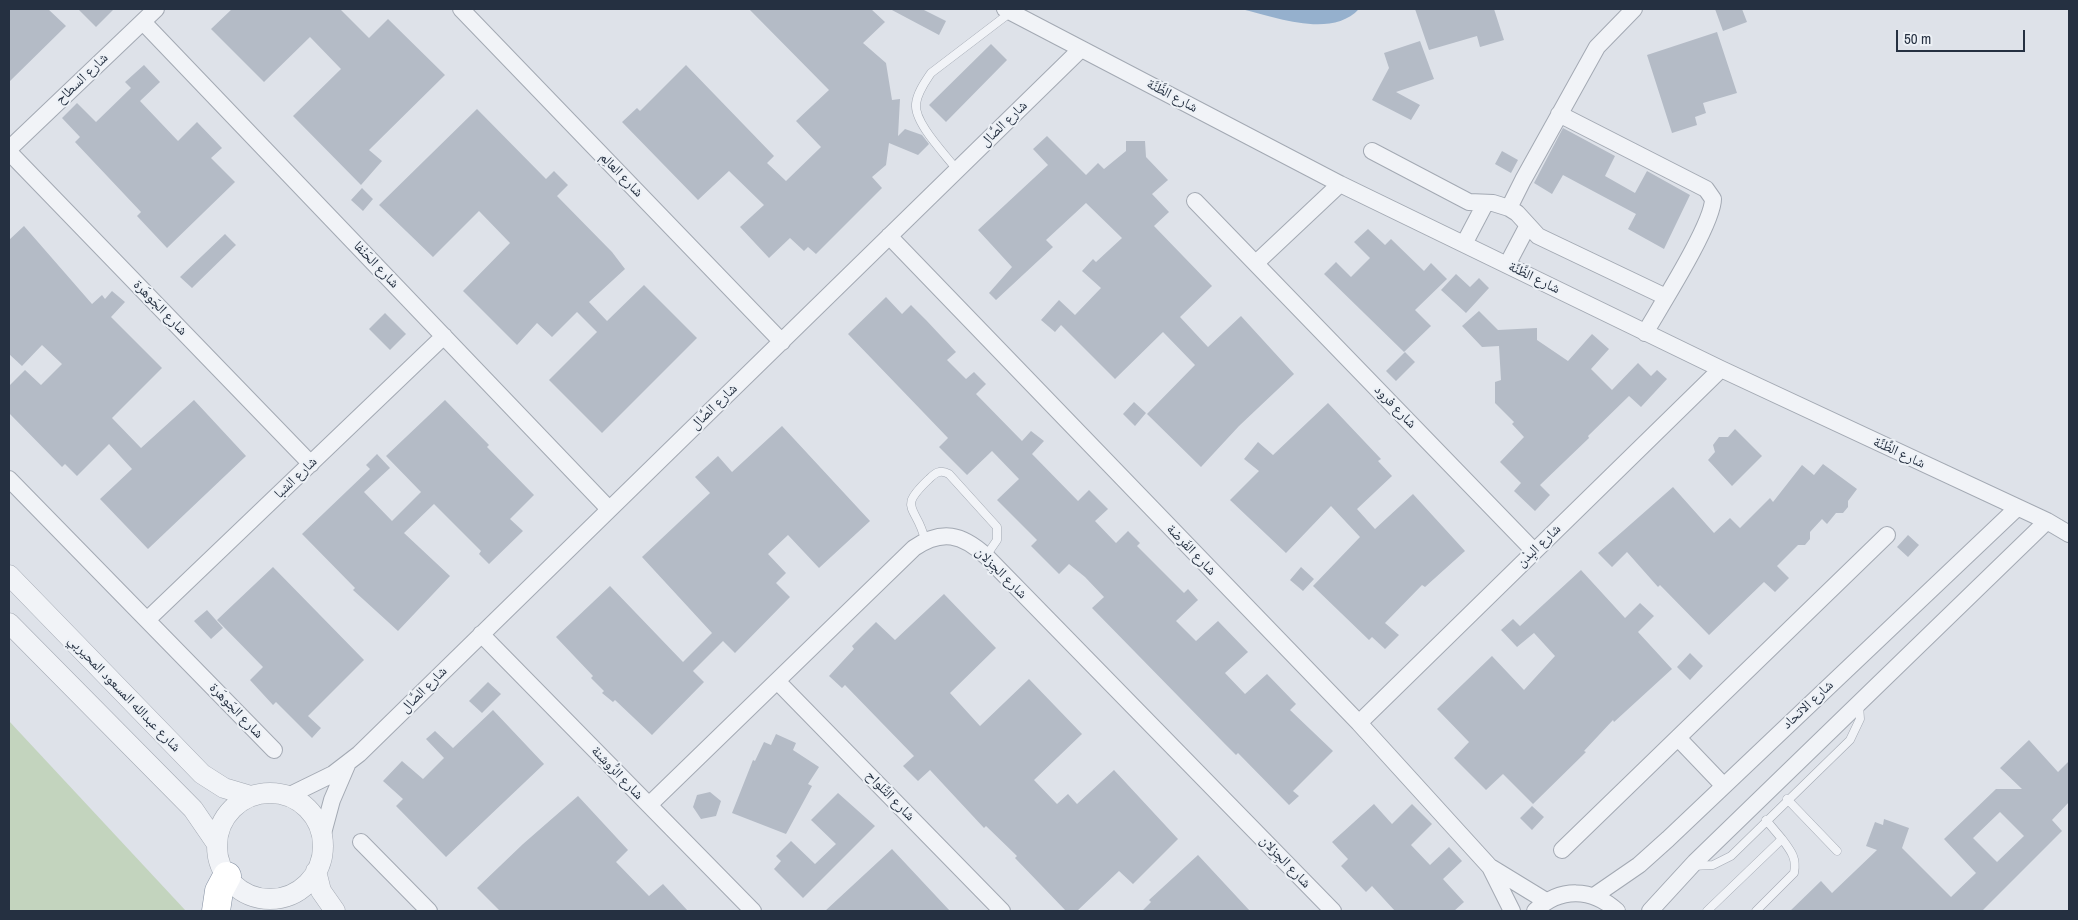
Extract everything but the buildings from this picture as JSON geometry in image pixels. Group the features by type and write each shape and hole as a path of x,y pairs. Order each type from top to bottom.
{"highway":[{"path":"216,911 219,891 227,876"}],"street":[{"name":"شارع السطاح","path":"9,151 156,9"},
{"name":"شارع العالِم","path":"461,9 782,342"},
{"path":"1509,208 1597,47 1634,9"},
{"name":"شارع الظَّنَّة","path":"1008,10 1340,184 1720,369 2047,521 2069,534"},
{"name":"شارع الحَنْفا","path":"142,22 609,509"},
{"name":"شارع الصَّال","path":"288,796 319,783 347,765 1081,49"},
{"path":"1559,114 1706,188 1710,193 1712,199 1711,211 1684,267 1646,333"},
{"name":"شارع الجَوهَرة","path":"9,151 311,464"},
{"path":"1372,151 1464,200 1485,204 1493,203 1509,208 1517,213 1527,227 1538,236 1666,297"},
{"path":"1256,263 1340,184"},
{"name":"شارع فرود","path":"1195,201 1534,551"},
{"path":"1464,244 1485,204"},
{"path":"1507,265 1527,227"},
{"name":"شارع الفَرضة","path":"889,236 1358,723 1490,867 1540,906"},
{"name":"شارع الشبا","path":"147,620 444,336"},
{"name":"شارع البِدْن","path":"1358,723 1720,369"},
{"name":"شارع الجَوهَرة","path":"9,479 274,750"},
{"name":"شارع الاتحاد","path":"1594,896 1639,866 2017,508"},
{"path":"1650,911 1692,866 2047,521"},
{"path":"1562,850 1679,739 1887,535"},
{"name":"شارع الجِزلان","path":"925,540 945,536 955,537 974,545 1333,911"},
{"path":"649,805 914,548 925,540"},
{"name":"شارع عبدالله المسعود المحيربي","path":"9,575 202,774 224,788 251,796"},
{"path":"9,623 193,809 217,844"},
{"name":"شارع الرُّوشِنة","path":"481,634 753,911"},
{"name":"شارع التِّلواح","path":"778,681 1002,911"},
{"path":"1679,739 1723,786"},
{"name":"شارع الصَّال","path":"322,837 332,800 347,765"},
{"path":"269,793 288,796 307,808 317,822 322,837 321,861 308,883 297,892 269,899 253,896 238,888 227,876 219,861 217,844 223,821 230,810 251,796 269,793"},
{"path":"362,842 429,911"},
{"name":"شارع الفَرضة","path":"1490,867 1512,911"},
{"path":"316,871 321,891 334,911"},
{"path":"1540,906 1570,893 1594,896 1608,902 1617,911"},
{"path":"269,899 288,911"}],"lane":[{"path":"958,170 918,118 916,104 923,86 932,73 1008,10"},
{"path":"925,540 920,523 911,508 910,500 935,473 945,471 996,527 998,540 986,556"},
{"path":"1692,866 1713,865 1731,856 1787,799 1850,740 1860,719 1859,704"},
{"path":"1787,799 1837,851"},
{"path":"1756,911 1794,873 1795,866 1793,854 1766,820"},
{"path":"1706,911 1782,839"}],"green space":[{"path":"9,721 186,911 9,911"}],"water":[{"path":"1241,9 1359,9 1347,18 1334,23 1319,24 1286,20"}]}
